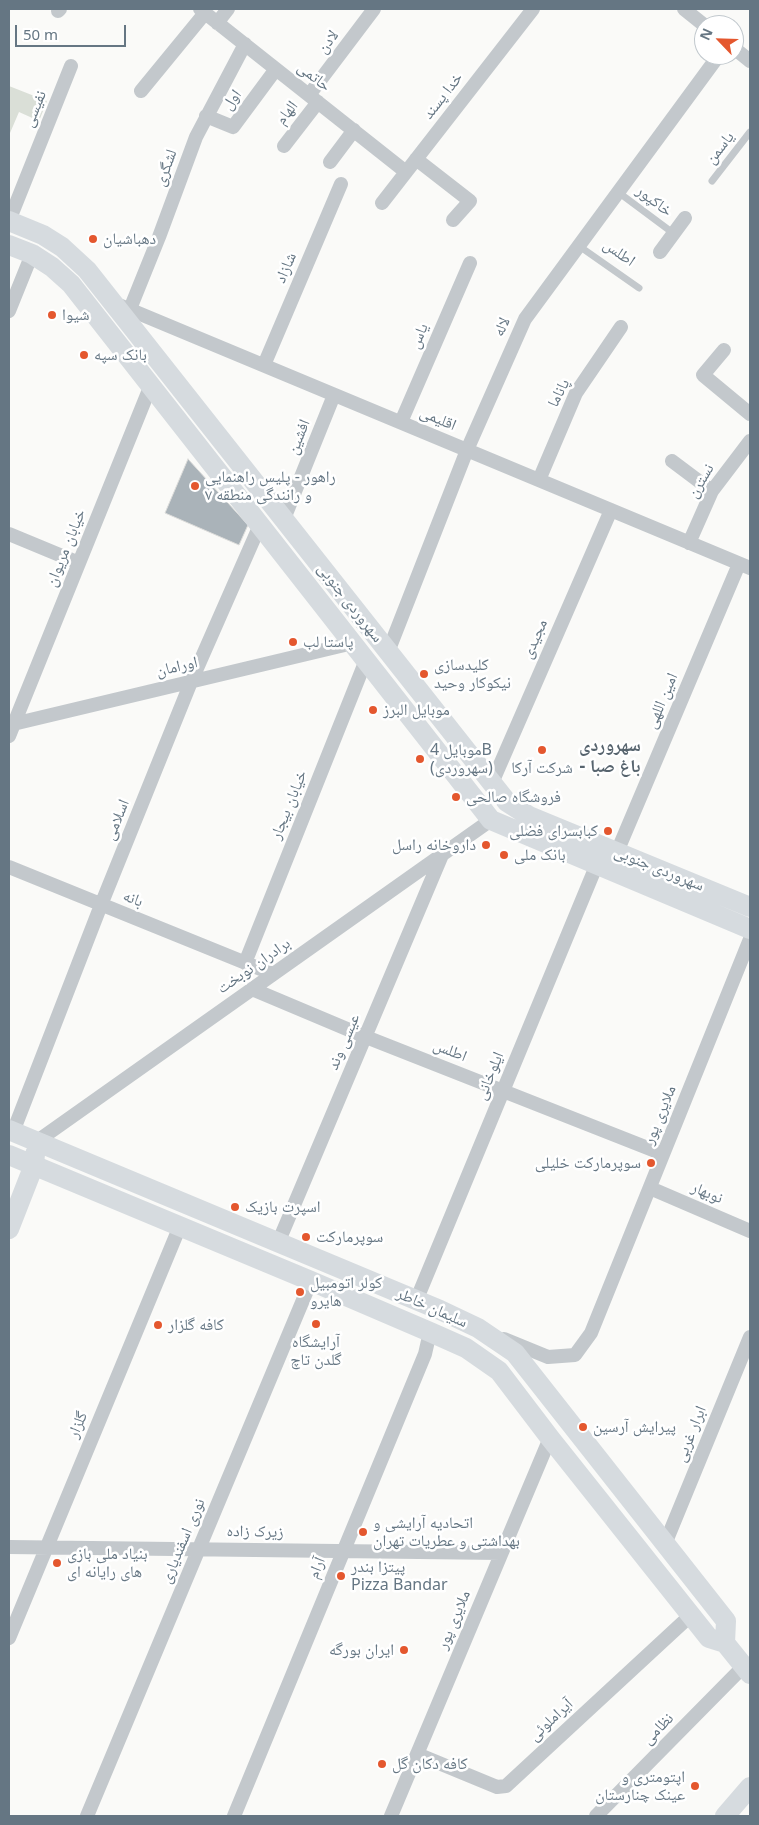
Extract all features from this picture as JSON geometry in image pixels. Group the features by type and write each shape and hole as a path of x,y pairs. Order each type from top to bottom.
{"main road":[{"name":"سهروردی جنوبی","path":"9,221 43,235 62,247 121,306 167,372 507,802 529,816 750,907"},
{"name":"سهروردی جنوبی","path":"9,245 32,254 52,267 70,284 491,820 750,929"},
{"path":"151,385 167,372"},
{"name":"سلیمان خاطر","path":"11,1131 416,1300 478,1328 515,1353 726,1621 726,1643"},
{"path":"9,1229 34,1165 36,1142"},
{"name":"سلیمان خاطر","path":"9,1155 311,1280 430,1332 466,1348 499,1371 709,1638 726,1643 747,1670"},
{"path":"732,1812 750,1787"}],"street":[{"path":"218,23 228,9"},
{"name":"لادن","path":"314,99 374,9"},
{"name":"خدا پسند","path":"382,203 533,9"},
{"path":"141,91 202,11"},
{"name":"حاتمی","path":"202,11 406,172"},
{"name":"لشگری","path":"121,306 159,237 196,137 245,44"},
{"name":"لاله","path":"388,652 467,450 525,319 712,65"},
{"name":"نفیسی","path":"9,221 71,66"},
{"name":"اول","path":"206,116 233,127 276,69"},
{"name":"الهام","path":"284,146 314,99"},
{"path":"330,162 354,130"},
{"path":"416,159 470,202 454,220"},
{"name":"شازاد","path":"264,365 340,184"},
{"path":"660,252 685,218"},
{"path":"9,311 32,254"},
{"name":"یاس","path":"401,422 470,263"},
{"name":"اقلیمی","path":"121,306 745,566"},
{"name":"پاناما","path":"539,480 576,392 621,327"},
{"path":"724,350 703,375 750,414"},
{"name":"خیابان مریوان","path":"10,728 151,385"},
{"name":"افشین","path":"284,519 334,395"},
{"name":"نسترن","path":"689,543 712,491 750,441"},
{"path":"672,461 712,491"},
{"name":"مجیدی","path":"492,783 611,510"},
{"name":"اسلامی","path":"11,1131 192,682 260,525"},
{"path":"9,534 78,563"},
{"name":"امین اللهی","path":"617,852 745,566"},
{"name":"اورامان","path":"10,728 353,643"},
{"name":"خیابان بیجار","path":"245,963 366,660"},
{"name":"برادران نوبخت","path":"36,1142 491,820"},
{"name":"عیسی وند","path":"278,1243 442,854"},
{"name":"ایلوخانی","path":"416,1300 597,864"},
{"name":"بانه","path":"9,867 273,974"},
{"name":"ملایری پور","path":"478,1328 548,1357 575,1355 591,1333 750,939"},
{"name":"اطلس","path":"252,989 663,1154"},
{"name":"نوبهار","path":"650,1188 750,1231"},
{"name":"گلزار","path":"9,1638 180,1226"},
{"name":"نوری اسفندیاری","path":"87,1816 311,1280"},
{"name":"آرام","path":"234,1816 425,1354 430,1332"},
{"name":"ابرار غربی","path":"665,1544 750,1338"},
{"name":"ملایری پور","path":"391,1816 550,1438"},
{"name":"زیرک زاده","path":"9,1547 502,1553"},
{"name":"آیراملوئی","path":"417,1754 497,1787 506,1786 691,1615"},
{"name":"نظامی","path":"596,1816 747,1670"}],"lane":[{"name":"یاسمن","path":"712,181 750,132"},
{"name":"خاکپور","path":"618,192 674,233"},
{"name":"اطلس","path":"578,246 639,288"}],"shaded area":[{"path":"9,86 47,101 39,121 19,112 10,133 9,133"}],"building":[{"name":"راهور - پلیس راهنمایی و رانندگی منطقه ۷","path":"188,459 248,525 239,545 165,513"}],"place":[{"name":"دهباشیان","path":"93,239"},
{"name":"شیوا","path":"52,315"},
{"name":"بانک سپه","path":"84,355"},
{"name":"راهور - پلیس راهنمایی و رانندگی منطقه ۷","path":"195,486"},
{"name":"پاستا لب","path":"293,642"},
{"name":"کلیدسازی نیکوکار وحید","path":"424,674"},
{"name":"موبایل البرز","path":"373,710"},
{"name":"شرکت آرکا","path":"542,750"},
{"name":"موبایل 4B (سهروردی)","path":"420,759"},
{"name":"فروشگاه صالحی","path":"456,797"},
{"name":"کبابسرای فضلی","path":"608,831"},
{"name":"داروخانه راسل","path":"486,845"},
{"name":"بانک ملی","path":"504,855"},
{"name":"سوپرمارکت خلیلی","path":"651,1163"},
{"name":"اسپرت بازیک","path":"235,1207"},
{"name":"سوپرمارکت","path":"306,1237"},
{"name":"کولر اتومبیل هایرو","path":"300,1292"},
{"name":"آرایشگاه گلدن تاچ","path":"316,1324"},
{"name":"کافه گلزار","path":"158,1325"},
{"name":"پیرایش آرسین","path":"583,1427"},
{"name":"اتحادیه آرایشی و بهداشتی و عطریات تهران","path":"363,1532"},
{"name":"بنیاد ملی بازی های رایانه ای","path":"57,1563"},
{"name":"پیتزا بندر Pizza Bandar","path":"341,1576"},
{"name":"ایران بورگه","path":"404,1650"},
{"name":"کافه دکان گل","path":"382,1764"},
{"name":"اپتومتری و عینک چنارستان","path":"695,1786"}],"district":[{"name":"سهروردی - باغ صبا","path":"610,756"}]}
